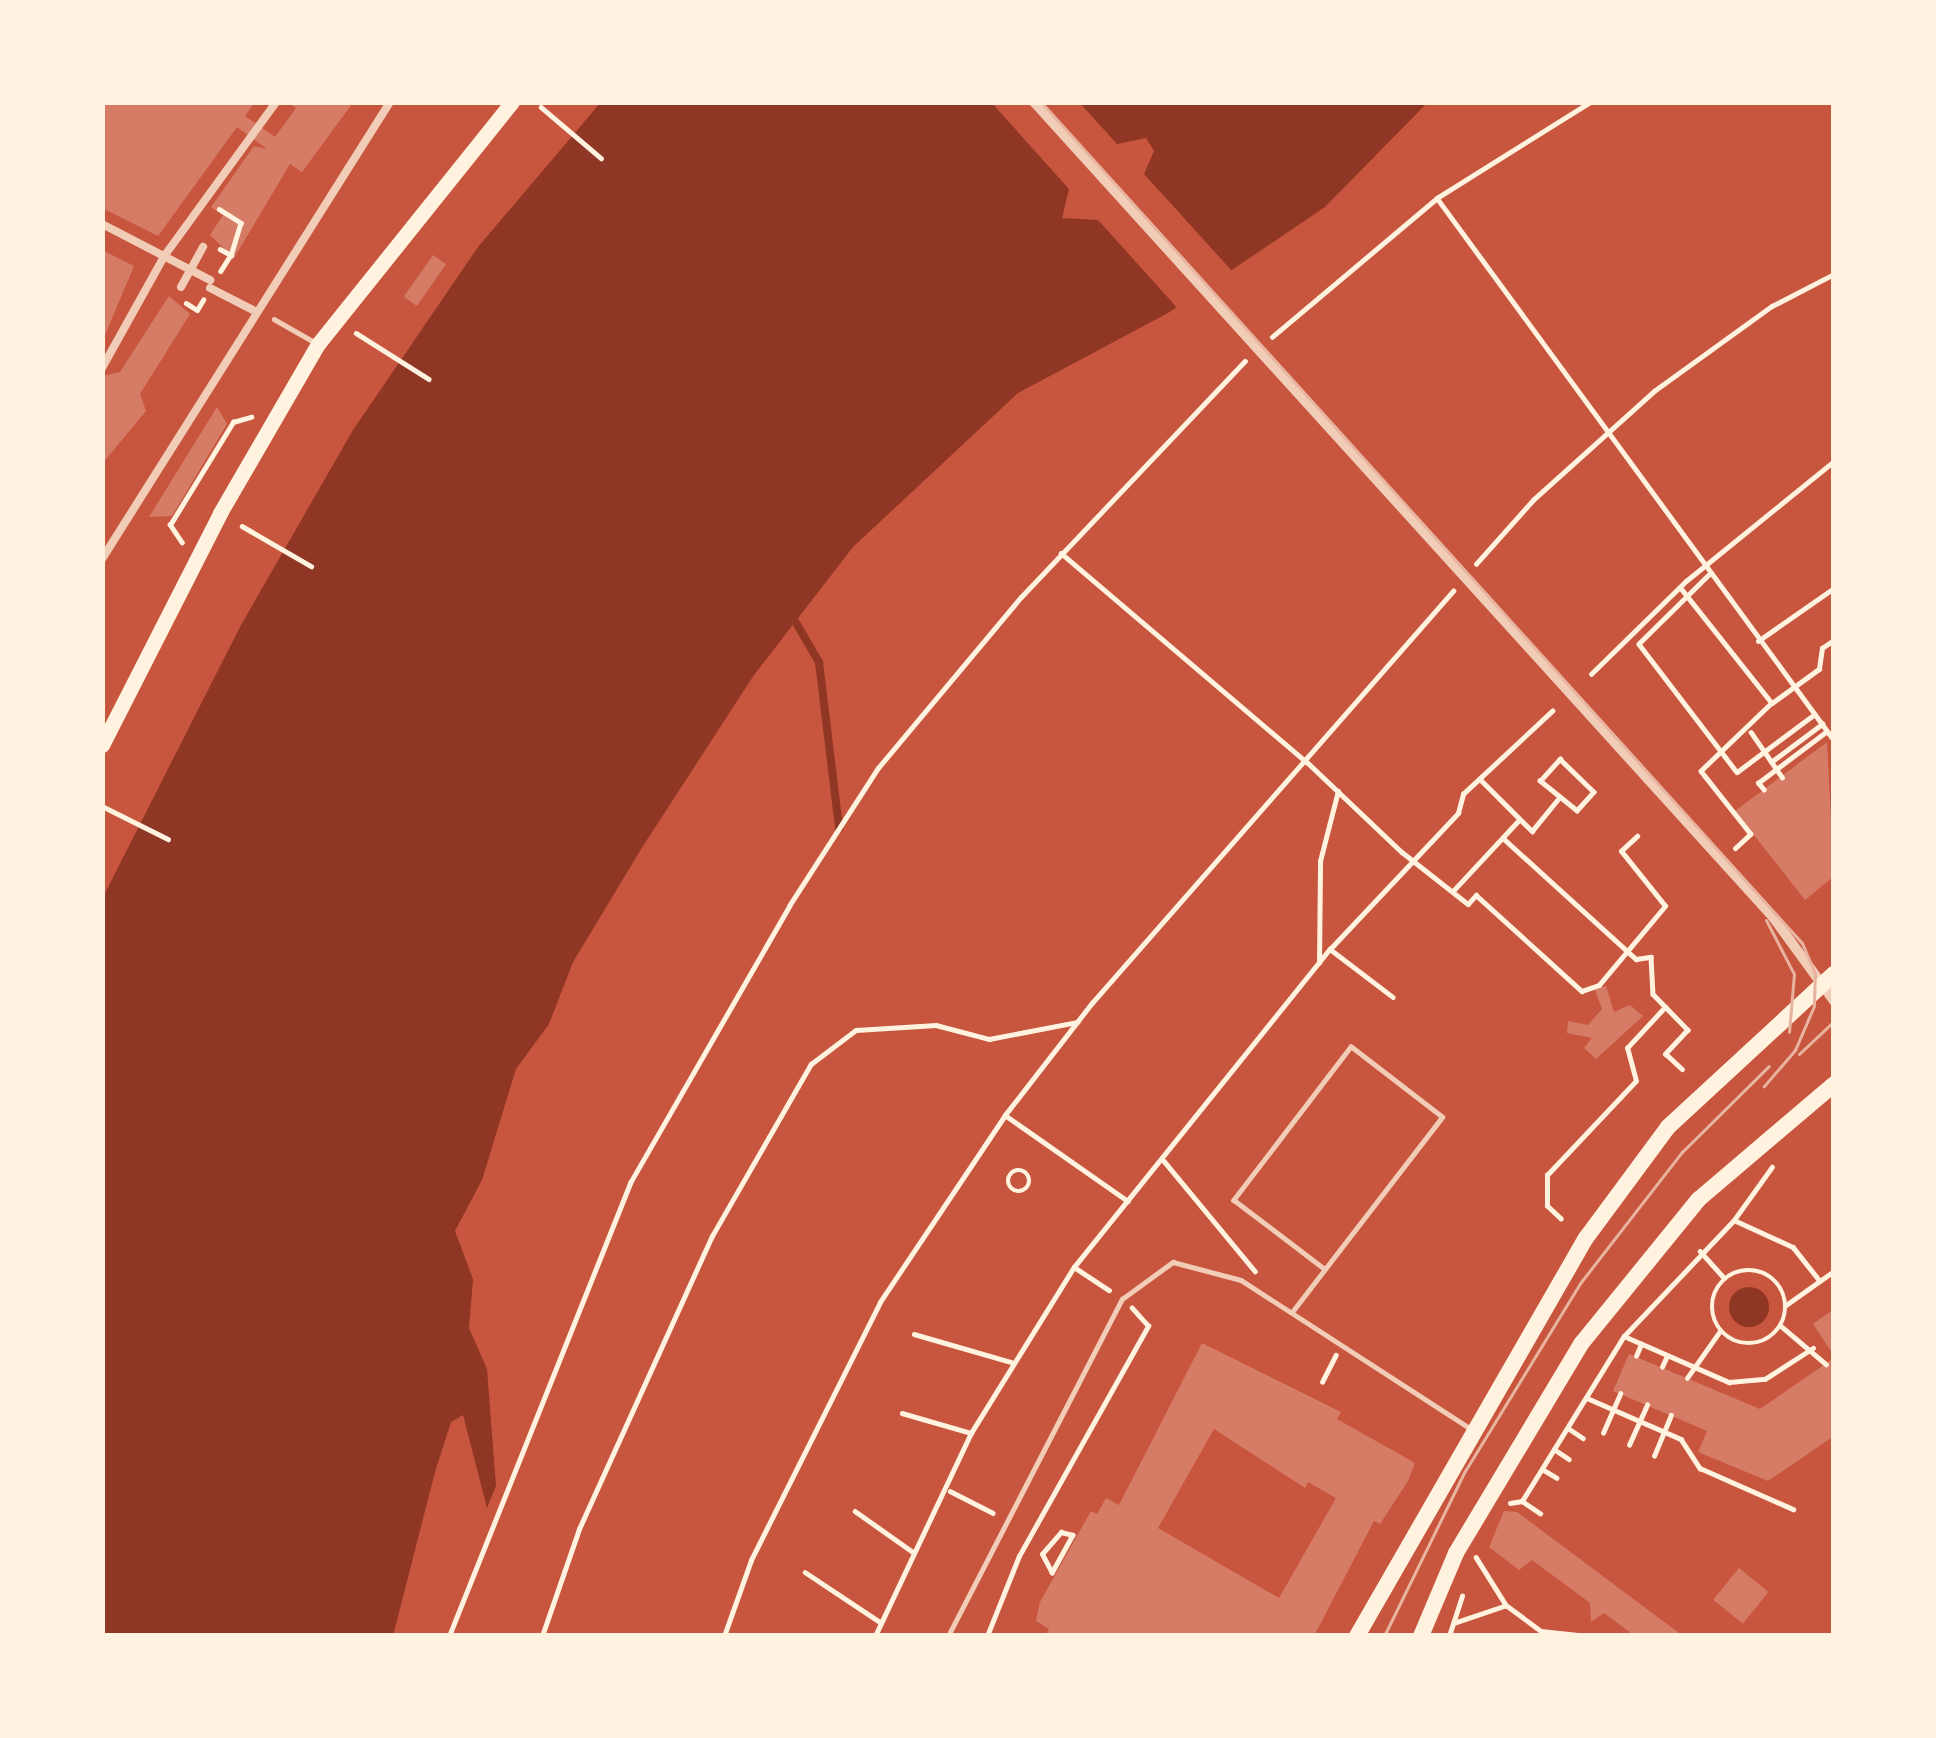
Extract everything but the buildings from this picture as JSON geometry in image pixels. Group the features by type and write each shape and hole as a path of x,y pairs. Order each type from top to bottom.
{"main road":[{"path":"102,745 220,513 318,344 511,102"},
{"path":"1357,1636 1471,1429 1586,1238 1668,1127 1828,979"},
{"path":"1421,1636 1456,1553 1591,1331 1699,1199 1834,1084"}],"street":[{"path":"102,368 166,255 276,102"},
{"path":"102,559 254,310 391,102"},
{"path":"1034,102 1773,917 1828,979 1834,1000"},
{"path":"102,224 191,269 254,310"},
{"path":"181,286 203,248"}],"lane":[{"path":"274,319 318,344"},
{"path":"1292,1312 1442,1117 1351,1047 1234,1200 1324,1269"},
{"path":"948,1636 1003,1518 1122,1299 1172,1262 1244,1282 1471,1429"}],"path":[{"path":"449,1636 630,1184 878,768 1061,554 1207,395 1437,198 1589,102"},
{"path":"541,106 602,158"},
{"path":"230,255 242,224 218,208 231,188"},
{"path":"1437,198 1604,434 1834,740"},
{"path":"1469,572 1604,434 1772,307 1834,274"},
{"path":"356,333 429,379"},
{"path":"182,543 170,526 233,422 251,417"},
{"path":"1591,674 1680,587 1834,460"},
{"path":"202,471 216,480"},
{"path":"242,526 311,566"},
{"path":"1061,554 1468,904 1477,895 1582,991 1599,985 1624,949 1665,906 1621,851 1637,836"},
{"path":"1639,644 1709,575"},
{"path":"1680,587 1772,703"},
{"path":"1758,641 1834,588"},
{"path":"724,1636 760,1541 880,1302 1005,1115 1077,1022 1455,589"},
{"path":"1632,635 1737,772 1814,714"},
{"path":"1732,852 1751,834 1701,771 1772,703 1819,669 1822,648 1834,640"},
{"path":"875,1636 913,1552 950,1491 971,1433 1074,1267 1164,1161 1330,949 1417,858 1480,779 1552,711"},
{"path":"1771,762 1822,724"},
{"path":"1749,730 1782,777"},
{"path":"1764,790 1758,783 1827,731"},
{"path":"1795,755 1801,762"},
{"path":"1560,759 1594,792 1577,812 1559,797 1540,781 1560,759"},
{"path":"1480,779 1532,831 1559,797"},
{"path":"1319,963 1320,861 1338,791"},
{"path":"102,806 168,839"},
{"path":"1454,891 1520,819"},
{"path":"1503,838 1636,959 1651,957 1653,994 1688,1030 1666,1054 1682,1069"},
{"path":"1330,949 1393,997"},
{"path":"1561,1219 1547,1206 1547,1175 1636,1081 1627,1048 1665,1006"},
{"path":"542,1636 579,1529 712,1236 811,1064 856,1030 936,1025 989,1039 1077,1022"},
{"path":"1005,1115 1128,1201"},
{"path":"1164,1161 1256,1268 1244,1282"},
{"path":"1522,1501 1624,1336 1700,1250 1735,1220 1775,1163"},
{"path":"1029,1187 1038,1194"},
{"path":"1735,1220 1793,1247 1820,1281"},
{"path":"1700,1250 1724,1278"},
{"path":"987,1636 1030,1537 1148,1326 1122,1299 1074,1267"},
{"path":"1724,1278 1760,1271 1779,1285 1786,1305 1781,1326"},
{"path":"1786,1305 1834,1271"},
{"path":"1724,1278 1711,1306 1720,1331 1744,1344 1781,1326"},
{"path":"1781,1326 1813,1348 1826,1364"},
{"path":"1687,1378 1720,1331"},
{"path":"914,1334 1011,1362"},
{"path":"1624,1336 1691,1367 1751,1382 1813,1348"},
{"path":"1636,1357 1640,1344"},
{"path":"1322,1382 1342,1346"},
{"path":"1662,1367 1667,1356"},
{"path":"1603,1433 1620,1394"},
{"path":"1587,1398 1681,1439 1700,1468 1793,1509"},
{"path":"1629,1444 1647,1405"},
{"path":"902,1413 971,1433"},
{"path":"1654,1456 1671,1415"},
{"path":"1568,1428 1583,1438"},
{"path":"1554,1449 1569,1459"},
{"path":"1542,1469 1557,1478"},
{"path":"950,1491 1003,1518"},
{"path":"1505,1504 1522,1501 1540,1514"},
{"path":"855,1511 913,1552"},
{"path":"1059,1532 1073,1535 1049,1572 1047,1546 1059,1532"},
{"path":"1030,1537 1047,1546"},
{"path":"1470,1568 1486,1539"},
{"path":"1476,1557 1505,1605 1541,1631 1587,1636"},
{"path":"805,1572 882,1623"},
{"path":"1449,1636 1465,1586"},
{"path":"1454,1622 1505,1605"}],"shaded area":[{"path":"601,102 1428,102 1325,207 1168,313 1018,393 853,547 754,675 573,962 549,1024 516,1069 482,1180 455,1231 473,1279 469,1328 487,1369 496,1486 487,1508 463,1415 451,1422 435,1472 393,1636 102,1636 102,899 241,625 353,430 478,247"},
{"path":"1749,1287 1763,1293 1769,1307 1763,1321 1749,1327 1735,1321 1729,1307 1735,1293"}],"pier":[{"path":"991,102 1079,102 1117,144 1146,138 1154,151 1144,174 1233,272 1246,268 1181,312 1098,220 1062,218 1069,189"}],"waterway":[{"path":"795,621 819,662 839,828"}],"tram line":[{"path":"1041,102 1802,943 1815,973 1814,1006 1795,1050 1764,1086"},
{"path":"1766,920 1794,974 1789,1032"},
{"path":"1799,1054 1834,1021"},
{"path":"1384,1636 1465,1471 1581,1282 1682,1152 1769,1066"}]}
